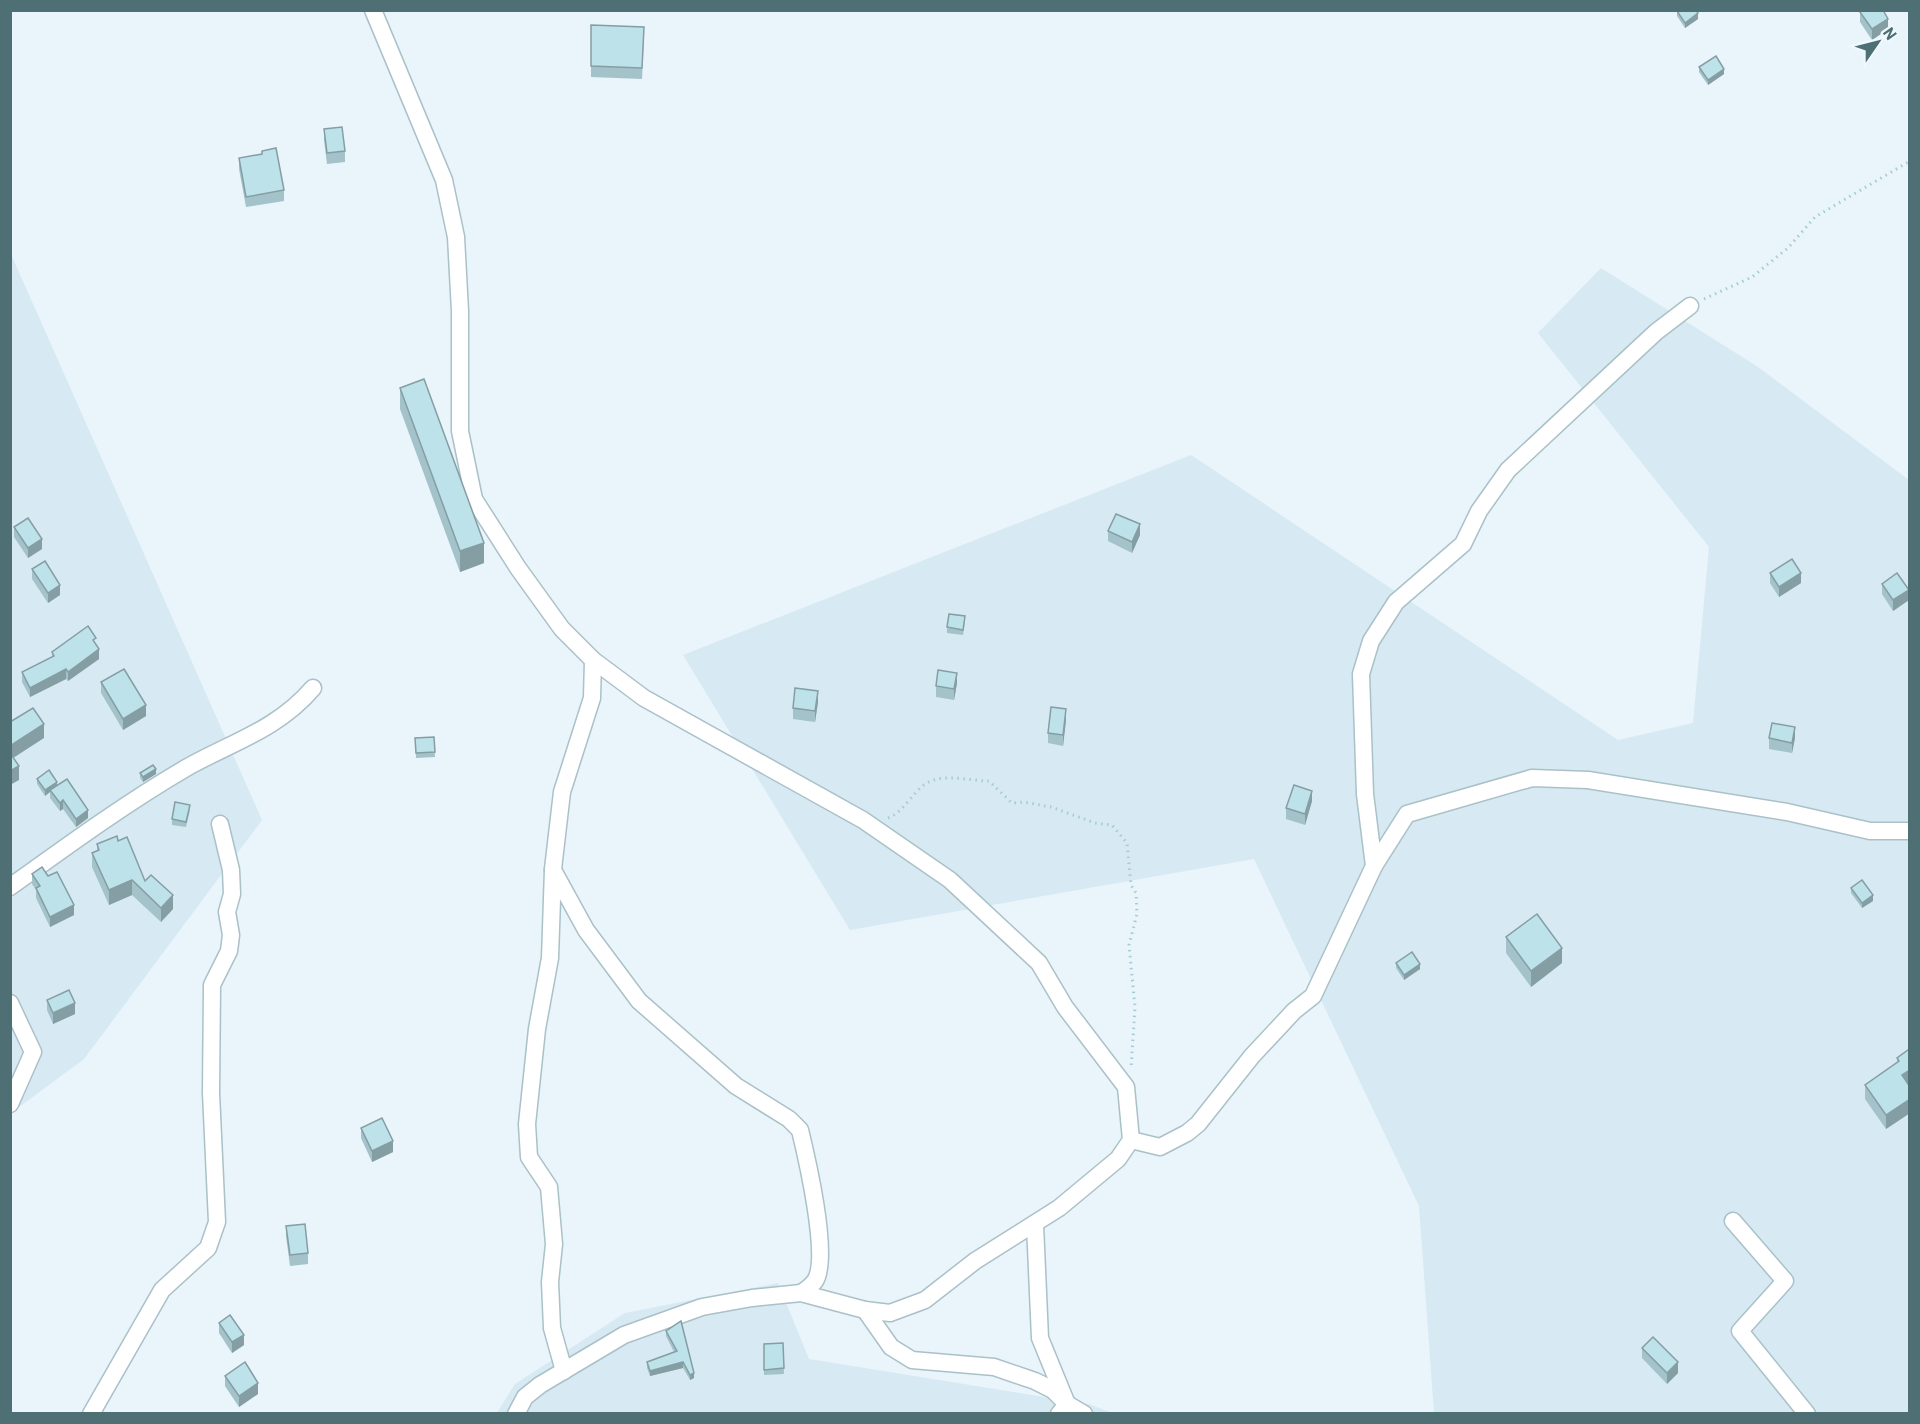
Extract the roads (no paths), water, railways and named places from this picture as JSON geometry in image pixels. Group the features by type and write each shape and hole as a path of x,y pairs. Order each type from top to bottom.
{"street":[{"path":"373,10 444,180 456,237 460,311 460,431 474,499 518,568 562,629 593,660 644,698 863,820 950,880 1039,963 1065,1007 1126,1087 1131,1140 1118,1159 1035,1225 1005,1241 926,1300 890,1313 865,1310 801,1293 752,1298 702,1307 624,1335 525,1397 516,1413"},
{"path":"1374,866 1365,794 1361,674 1371,641 1396,602 1463,544 1479,511 1508,470 1656,332 1690,306"},
{"path":"564,1371 552,1328 550,1282 554,1244 549,1187 530,1157 527,1124 537,1029 550,958 553,869 562,792 592,698 593,660"},
{"path":"10,887 186,768 275,723 298,705 313,688"},
{"path":"1131,1140 1160,1147 1187,1133 1212,1107 1231,1079 1252,1056 1294,1011 1313,996 1374,866 1407,814 1532,778 1588,780 1787,812 1870,831 1910,831"},
{"path":"91,1413 162,1290 208,1248 217,1222 211,1093 212,985 229,951 231,935 227,912 232,894 231,870 220,824"},
{"path":"553,869 586,930 639,1001 736,1086 789,1119 800,1130 819,1228 821,1262 816,1280 801,1293"},
{"path":"10,1003 33,1052 10,1104"},
{"path":"1732,1221 1785,1281 1740,1331 1807,1413"},
{"path":"1035,1225 1040,1338 1063,1409"},
{"path":"865,1310 891,1347 912,1360 993,1367 1035,1381 1053,1390 1063,1409"},
{"path":"1063,1409 1084,1413"}]}
